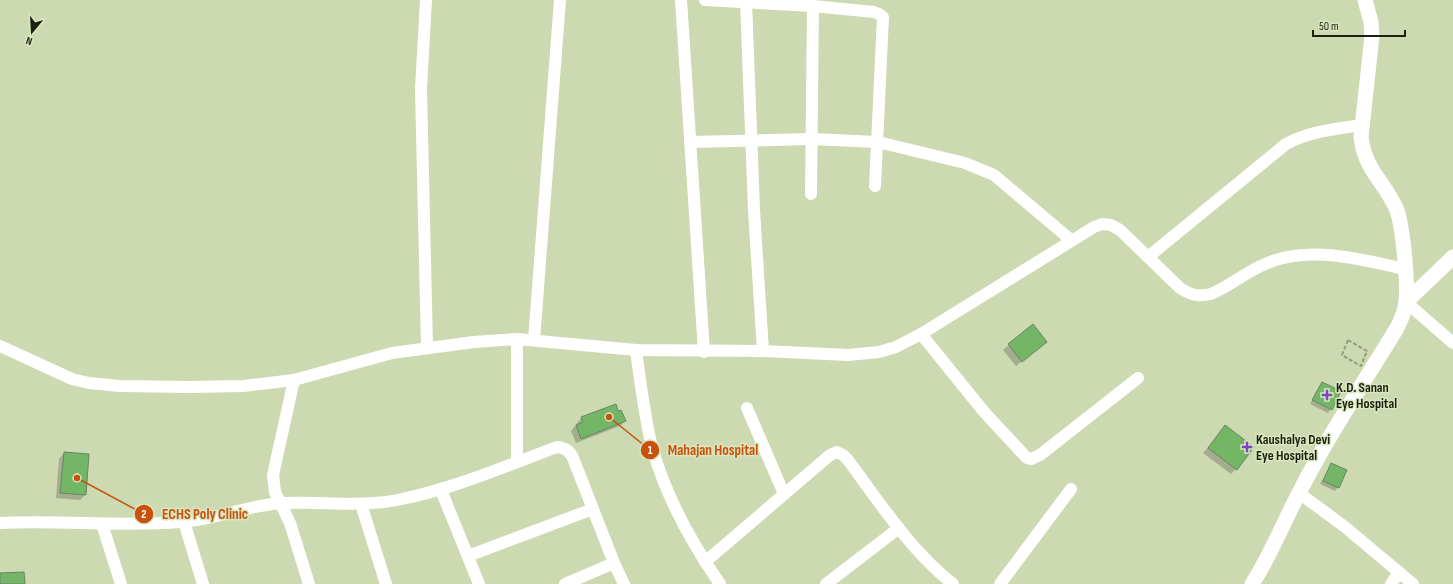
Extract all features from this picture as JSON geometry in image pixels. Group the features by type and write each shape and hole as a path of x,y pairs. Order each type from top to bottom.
{"street":[{"path":"426,0 421,89 427,347"},
{"path":"534,340 560,0"},
{"path":"681,0 704,352"},
{"path":"705,0 813,6 874,12 883,17 875,186"},
{"path":"1252,584 1279,537 1299,493 1328,441 1397,328 1403,316 1406,302 1400,221 1390,198 1368,165 1363,154 1361,138 1372,36 1371,22 1365,0"},
{"path":"746,2 751,140 763,351"},
{"path":"811,194 813,6"},
{"path":"1148,257 1286,144 1314,133 1362,125"},
{"path":"690,142 811,139 878,142 982,169 1005,183 1071,240"},
{"path":"0,346 72,378 102,385 189,387 243,386 294,380 392,353 427,347 517,339 636,350 704,352 763,351 848,355 878,352 896,347 921,334 1071,240 1102,224 1111,225 1120,230 1180,288 1192,295 1203,296 1219,291 1266,263 1301,256 1344,257 1404,270"},
{"path":"1406,302 1453,257"},
{"path":"1406,302 1453,343"},
{"path":"921,334 985,413 1026,458 1032,459 1040,455 1138,378"},
{"path":"517,339 517,462"},
{"path":"636,350 652,444 675,504 705,562 720,584"},
{"path":"294,380 273,475 275,492 290,523 310,584"},
{"path":"746,408 784,494"},
{"path":"0,523 140,525 184,522 281,503 361,504 401,500 441,490 556,447 568,449 573,458 614,563 624,584"},
{"path":"705,562 830,455 837,452 848,460 899,528 924,558 952,584"},
{"path":"1000,584 1071,489"},
{"path":"441,490 479,584"},
{"path":"1299,493 1345,527 1413,584"},
{"path":"361,504 386,584"},
{"path":"468,556 593,509"},
{"path":"184,522 203,584"},
{"path":"102,524 121,584"},
{"path":"826,584 899,528"},
{"path":"565,584 614,563"},
{"path":"1391,584 1399,572"}],"path":[{"path":"1348,340 1368,351 1361,366 1342,355 1348,340"}],"building":[{"path":"1033,324 1047,342 1022,362 1008,344"},
{"path":"1322,382 1341,391 1332,410 1312,400"},
{"path":"616,404 618,411 621,410 626,421 581,439 576,425 583,422 581,417"},
{"path":"1225,425 1254,447 1237,470 1208,448"},
{"path":"64,452 89,454 86,495 60,493"},
{"path":"1331,463 1347,470 1339,488 1323,481"},
{"path":"24,572 25,584 0,584 0,573"}],"place":[{"name":"K.D. Sanan Eye Hospital","path":"1327,395"},
{"name":"Mahajan Hospital","path":"609,417"},
{"name":"Kaushalya Devi Eye Hospital","path":"1247,447"},
{"name":"ECHS Poly Clinic","path":"77,478"}]}
